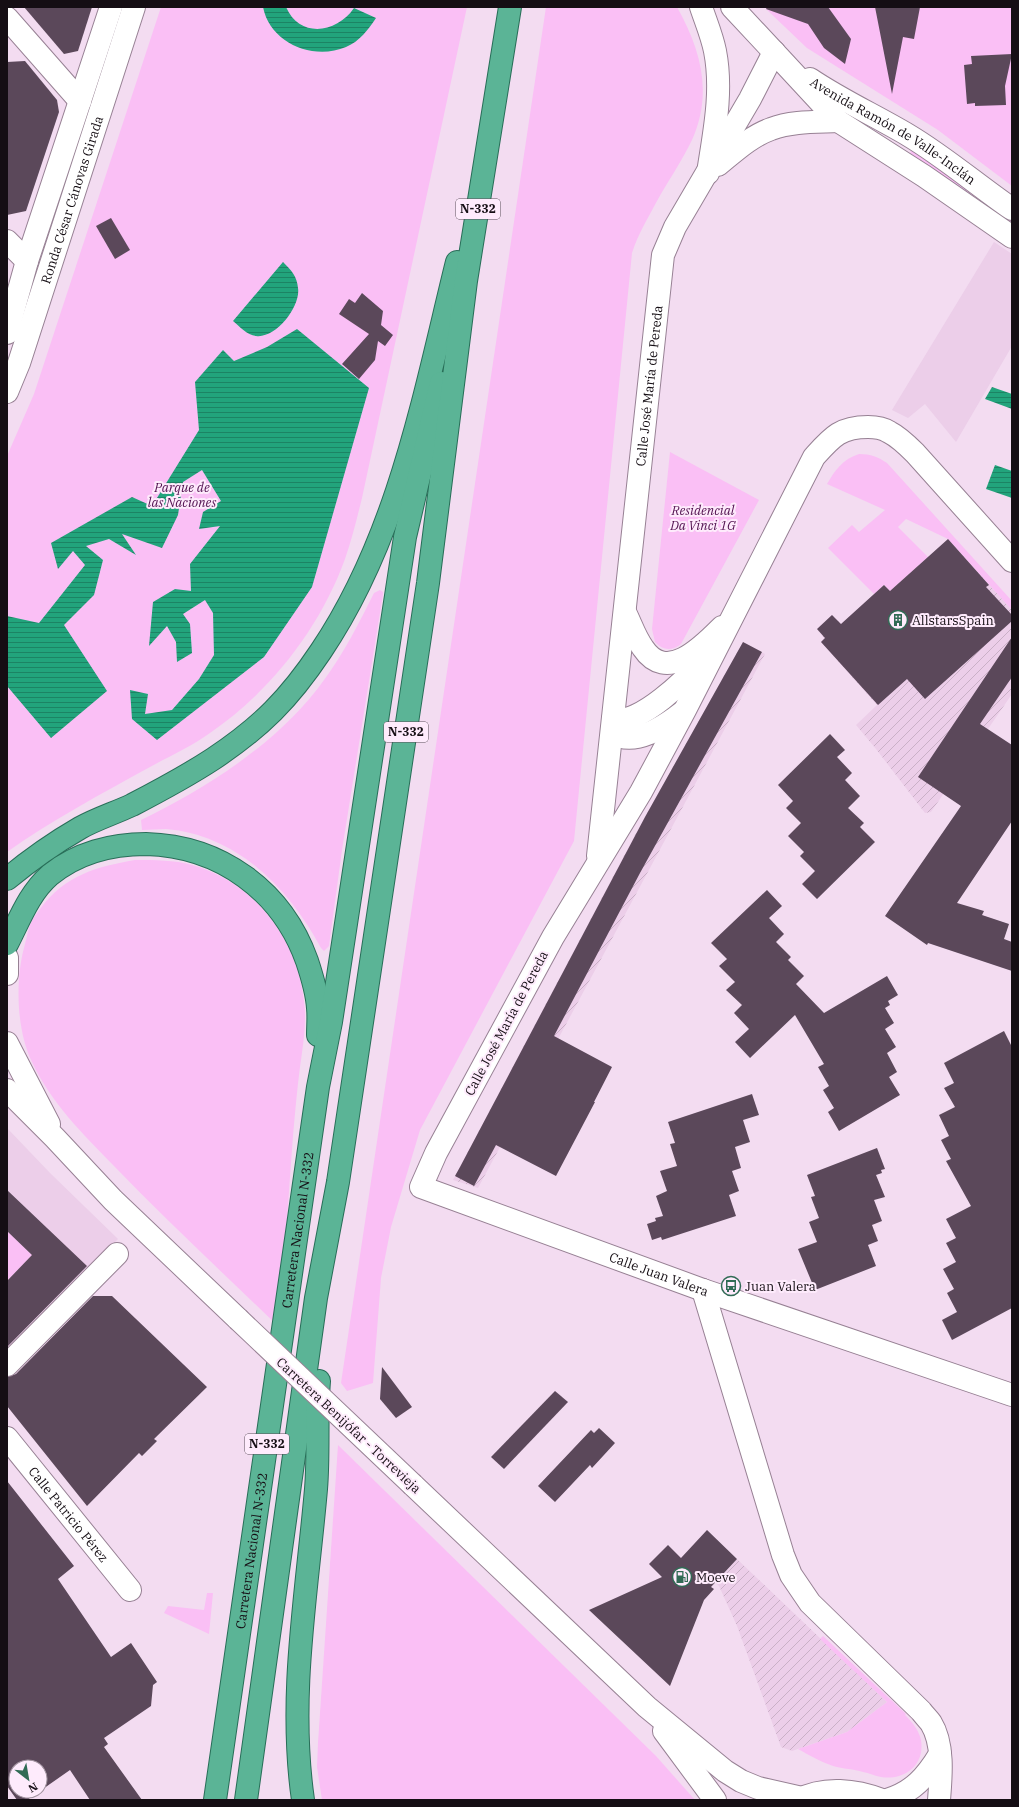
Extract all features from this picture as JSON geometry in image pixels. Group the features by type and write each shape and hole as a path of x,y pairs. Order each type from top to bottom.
{"highway":[{"name":"N-332","path":"246,1800 316,1298 338,1182 428,583 466,281 510,7"},
{"path":"7,879 28,862 81,827 133,804 185,776 241,739 274,711 305,674 333,633 363,578 383,531 406,464 489,137"},
{"name":"N-332","path":"318,1087 331,1022 405,537 466,281"},
{"path":"7,944 37,889 50,876 69,862 89,853 134,844 164,845 189,850 221,862 246,877 269,898 289,923 302,947 312,976 318,1007 318,1087"},
{"name":"Carretera Nacional N-332","path":"215,1800 318,1087"},
{"path":"303,1800 298,1759 297,1690 316,1488 318,1393 338,1182"}],"street":[{"name":"Ronda César Cánovas Girada","path":"7,333 27,262 111,7"},
{"name":"Ronda César Cánovas Girada","path":"7,392 19,363 134,7"},
{"path":"701,7 715,51 718,86 718,109 708,173"},
{"path":"732,7 774,52"},
{"path":"10,30 80,101"},
{"name":"Calle José María de Pereda","path":"598,862 663,255 675,227 750,99 774,52"},
{"name":"Avenida Ramón de Valle-Inclán","path":"774,52 838,121 924,176 1012,237"},
{"name":"Avenida Ramón de Valle-Inclán","path":"774,52 831,93 907,134 940,155 1012,209"},
{"name":"Calle José María de Pereda","path":"708,173 741,146 771,128 800,123 838,121"},
{"path":"7,241 27,262"},
{"name":"Calle José María de Pereda","path":"421,1187 436,1153 522,992 553,937 641,792 735,615 814,457 829,440 844,430 860,427 874,427 887,431 900,439 915,453 1012,561"},
{"name":"Calle José María de Pereda","path":"625,610 644,650 651,658 659,662 668,663 677,662 697,650 735,615"},
{"name":"Calle José María de Pereda","path":"612,726 623,720 632,718 659,701 682,682 723,637"},
{"name":"Calle José María de Pereda","path":"612,726 618,737 637,737 658,729 685,710"},
{"path":"7,958 7,974"},
{"name":"Carretera Benijófar - Torrevieja","path":"7,1043 55,1138"},
{"name":"Carretera Benijófar - Torrevieja","path":"7,1090 55,1138 113,1200 647,1707 725,1771 741,1781 758,1788 800,1799"},
{"name":"Calle Juan Valera","path":"421,1187 703,1290 1012,1395"},
{"path":"7,1365 117,1254"},
{"path":"703,1290 783,1555 791,1575 810,1603 921,1711 931,1724 938,1741 940,1754 941,1779 939,1800"},
{"name":"Calle Patricio Pérez","path":"7,1438 130,1590"},
{"name":"Carretera Benijófar - Torrevieja","path":"647,1707 715,1800"},
{"path":"887,1800 903,1794 920,1782 940,1754"},
{"path":"800,1799 823,1792 846,1791 866,1794 882,1800"}],"shaded area":[{"path":"263,7 286,7 292,17 300,24 309,28 319,29 338,23 354,8 376,18 363,35 351,45 333,51 320,52 295,46 284,39 274,30 267,20"},
{"path":"994,242 1012,254 1012,346 956,442 925,404 908,418 892,410"},
{"path":"283,262 291,271 296,280 298,295 296,304 286,320 279,327 264,336 249,334 233,321"},
{"path":"297,329 369,388 312,587 264,657 157,740 132,719 130,690 148,694 145,714 172,710 199,679 214,655 213,613 205,600 183,614 190,624 192,653 177,662 176,642 167,626 149,646 153,602 175,589 191,591 190,564 220,526 199,529 203,512 221,501 202,470 183,482 178,515 162,548 122,534 136,555 109,539 86,546 103,560 94,595 64,625 107,691 51,738 7,686 7,616 39,623 85,565 73,551 58,569 51,543 132,497 152,506 199,430 195,382 223,350 234,361 267,347"},
{"path":"992,387 1012,394 1012,409 985,399"},
{"path":"995,465 1012,471 1012,498 986,489"},
{"path":"948,539 1012,610 1012,694 931,812 925,813 856,725 877,705 821,642 824,638 817,629 832,615 841,624 873,595 880,601"},
{"path":"743,642 765,654 478,1188 453,1180 635,835"},
{"path":"7,1128 50,1173 118,1239 7,1352"},
{"path":"737,1559 887,1702 847,1732 792,1751 781,1747 737,1626 719,1586 716,1583"}],"green space":[{"name":"Parque de las Naciones","path":"161,7 467,7 362,498 345,559 335,585 322,609 291,656 273,678 253,698 210,733 41,829 7,852 7,456 34,394"},
{"path":"546,7 677,7 698,56 703,89 702,105 692,140 661,193 637,239 632,253 574,841 420,1130 391,1227 381,1278 373,1383 347,1391 341,1383"},
{"path":"764,7 1012,7 1012,186 938,130 807,48"},
{"path":"911,150 914,150 1012,222 1012,227 910,155"},
{"name":"Residencial Da Vinci 1G","path":"670,452 759,500 681,644 674,648 668,649 661,647 655,642 652,629"},
{"path":"859,454 874,456 887,463 1012,601 1012,610 948,539 906,519 898,527 928,557 890,591 884,585 874,594 828,548 852,525 859,532 885,510 827,484 833,474 844,462"},
{"path":"380,590 383,594 342,850 329,946 324,951 293,905 277,886 258,868 238,853 216,842 192,833 166,829 142,830 141,820 217,778 265,743 287,723 306,702 331,670 351,638 374,593"},
{"path":"135,860 157,860 185,863 214,873 235,885 253,899 269,916 282,935 300,978 305,1009 305,1026 298,1084 278,1326 154,1207 79,1130 48,1091 32,1062 27,1049 20,1019 19,988 22,958 28,930 32,920 50,897 71,880 94,870"},
{"path":"7,1231 32,1255 8,1280 7,1279"},
{"path":"338,1445 656,1756 695,1800 322,1800 317,1767 318,1743"},
{"path":"207,1593 213,1593 209,1634 164,1613 168,1606 204,1610"},
{"path":"823,1636 906,1714 905,1715 913,1723 920,1737 922,1747 916,1765 906,1773 888,1778 879,1777 860,1771 833,1766 798,1749 847,1732 887,1702 820,1639"}],"building":[{"path":"24,7 92,7 78,51 64,54"},
{"path":"767,7 828,7 851,39 845,64 824,48 808,24 766,9"},
{"path":"875,7 920,7 914,39 903,37 892,94"},
{"path":"1012,54 1005,86 1006,105 975,106 975,103 967,104 964,65 972,64 971,56"},
{"path":"25,61 57,100 59,112 26,211 7,215 7,62"},
{"path":"111,218 130,250 115,259 96,226"},
{"path":"362,293 383,311 381,325 393,335 385,346 378,341 375,360 359,379 342,364 369,334 339,314 349,299 355,303"},
{"name":"AllstarsSpain","path":"948,539 989,585 986,587 1012,615 1012,621 925,699 907,679 878,705 821,642 825,638 817,629 832,615 841,624 884,585 890,591"},
{"path":"1012,637 1012,677 980,724 1012,745 1012,821 957,903 984,911 982,915 1009,924 1004,939 1012,942 1012,971 928,943 927,945 885,916 961,806 918,777"},
{"path":"743,642 762,652 640,873 554,1036 612,1067 595,1102 556,1176 496,1145 474,1186 455,1176 645,817"},
{"path":"830,734 845,750 837,757 852,773 845,780 860,796 848,808 864,823 860,827 875,842 817,899 802,884 815,871 800,856 804,852 788,836 801,823 786,808 793,801 778,785"},
{"path":"767,890 782,906 769,918 784,934 776,942 791,957 788,960 804,976 796,984 824,1013 887,976 898,995 888,1001 890,1005 885,1008 894,1023 885,1029 896,1047 887,1053 897,1072 889,1077 900,1095 839,1131 828,1112 834,1108 823,1090 829,1086 818,1067 824,1064 795,1015 750,1058 735,1042 749,1029 734,1013 742,1005 726,990 735,982 719,966 727,959 711,943"},
{"path":"1004,1031 1012,1047 1012,1308 952,1340 942,1320 957,1312 947,1293 954,1289 943,1269 956,1262 946,1243 956,1238 946,1219 971,1206 946,1161 951,1159 941,1140 949,1136 939,1115 955,1107 944,1088 954,1083 944,1063"},
{"path":"752,1094 759,1115 743,1120 750,1142 735,1147 741,1168 732,1171 739,1191 729,1195 736,1216 662,1240 661,1237 652,1240 647,1224 656,1221 655,1218 663,1216 656,1196 667,1191 660,1171 677,1166 670,1144 675,1143 668,1122"},
{"path":"877,1148 885,1169 881,1170 882,1173 876,1175 885,1197 874,1200 882,1221 872,1225 878,1241 868,1245 876,1266 815,1290 798,1249 817,1242 809,1222 819,1218 811,1197 815,1196 807,1175"},
{"path":"7,1190 87,1266 7,1347 7,1281 32,1255 7,1231"},
{"path":"93,1296 112,1296 207,1387 154,1439 157,1441 142,1456 139,1453 87,1506 7,1406 7,1377 16,1374"},
{"path":"382,1367 412,1407 396,1418 380,1399"},
{"path":"555,1391 568,1402 504,1469 491,1457"},
{"path":"599,1428 615,1443 592,1468 590,1465 555,1502 538,1486 591,1430 594,1433"},
{"path":"7,1481 74,1566 58,1579 111,1657 131,1643 157,1682 153,1685 151,1706 104,1738 108,1744 104,1747 142,1800 90,1800 70,1770 48,1785 48,1759 8,1759 8,1787"},
{"path":"707,1530 737,1559 711,1587 714,1589 704,1600 670,1686 589,1610 662,1577 649,1564 668,1545 681,1558"},
{"path":"16,1799 28,1799 27,1800"}],"place":[{"name":"AllstarsSpain","path":"898,620"},
{"name":"Juan Valera","path":"731,1286"},
{"name":"Moeve","path":"682,1577"}]}
